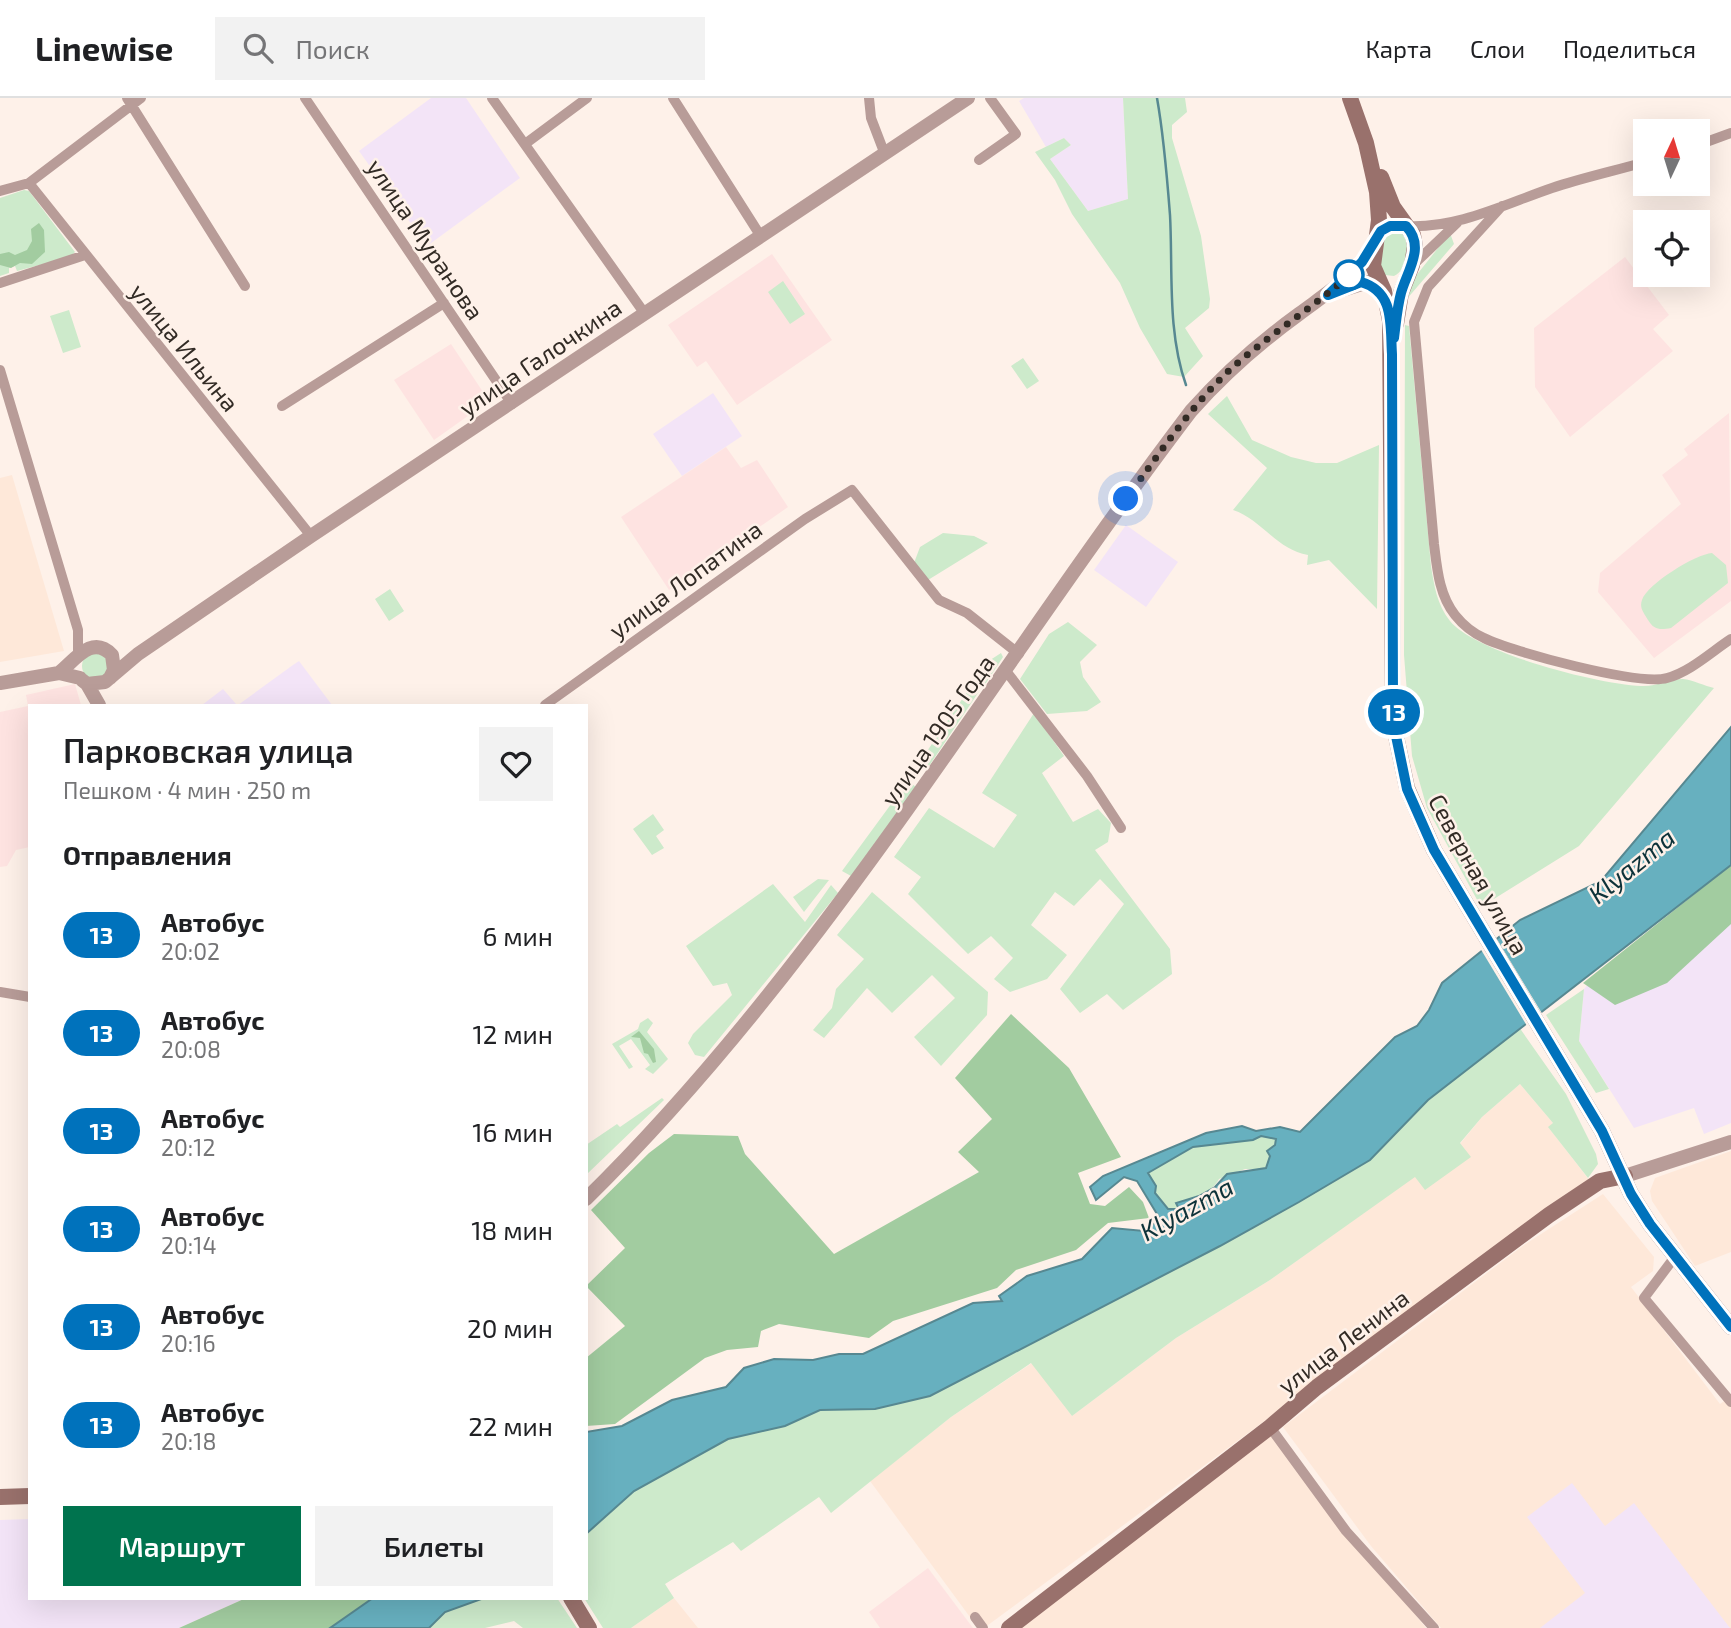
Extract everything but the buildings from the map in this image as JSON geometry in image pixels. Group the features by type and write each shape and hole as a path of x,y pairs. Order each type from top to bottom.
{"main road":[{"name":"Северная улица","path":"1350,98 1394,207 1415,239 1411,268 1399,303 1392,354"},
{"name":"Северная улица","path":"1366,143 1379,208 1373,266 1387,301 1392,354 1392,660 1396,736 1416,814 1485,936 1563,1065 1625,1176 1631,1194 1674,1258 1731,1326"},
{"path":"1375,242 1390,226 1406,226"},
{"path":"1378,279 1397,281 1411,268"},
{"name":"улица Ленина","path":"1009,1628 1270,1427 1317,1387 1549,1215 1600,1181 1625,1176"},
{"path":"0,1497 28,1496"},
{"path":"572,1600 589,1628"}],"street":[{"path":"0,191 29,183 129,102 141,98"},
{"name":"улица Муранова","path":"306,98 512,404"},
{"path":"492,98 645,314"},
{"path":"525,144 587,98"},
{"path":"673,98 760,235"},
{"path":"869,98 871,118 884,152"},
{"name":"улица Галочкина","path":"108,680 138,654 310,536 968,98"},
{"path":"979,160 1016,134 990,98"},
{"path":"129,102 245,286"},
{"path":"1710,141 1731,133"},
{"path":"1406,226 1430,226 1462,220 1633,166"},
{"name":"улица Ильина","path":"29,183 310,536"},
{"path":"1502,206 1428,287 1414,322 1438,576 1449,607 1468,629 1486,639 1528,652 1646,679 1666,678 1685,670 1731,639"},
{"path":"1411,268 1462,220"},
{"path":"1451,228 1461,228 1466,234 1461,251"},
{"name":"улица 1905 Года","path":"1328,295 1355,270 1375,242"},
{"path":"0,282 85,256"},
{"name":"улица 1905 Года","path":"588,1197 663,1122 852,890 1191,411 1234,366 1299,313 1328,295 1361,282 1378,279"},
{"path":"1361,282 1377,289 1387,301"},
{"path":"282,406 444,303"},
{"path":"0,370 78,630 76,672 100,704"},
{"name":"улица Лопатина","path":"546,704 805,519 852,490 939,600 967,613 1019,654"},
{"path":"78,630 115,663 101,704"},
{"path":"59,673 77,657 100,648 138,654"},
{"path":"1006,671 1094,785 1121,828"},
{"path":"0,683 59,673 84,681 108,680"},
{"path":"0,992 28,997"},
{"name":"улица Ленина","path":"1625,1176 1731,1142"},
{"path":"1674,1258 1644,1298 1731,1402"},
{"path":"1270,1427 1346,1531 1434,1628"},
{"path":"975,1617 983,1628"}],"shaded area":[{"path":"431,98 466,98 520,178 427,246 359,151"},
{"path":"1024,98 1123,98 1128,199 1088,211 1050,159 1071,145 1064,138 1046,147 1019,101"},
{"path":"772,254 832,340 737,405 706,361 697,367 668,325"},
{"path":"1625,257 1633,268 1633,287 1648,287 1669,315 1653,329 1673,351 1570,437 1535,387 1534,328"},
{"path":"451,344 489,401 434,440 394,380"},
{"path":"713,393 742,436 682,476 653,434"},
{"path":"1729,413 1731,601 1654,658 1598,592 1600,573 1681,504 1662,475 1688,455 1684,449"},
{"path":"726,447 741,468 757,460 788,507 669,590 621,517"},
{"path":"12,475 64,651 0,662 0,478"},
{"path":"1126,525 1178,562 1146,607 1094,570"},
{"path":"299,661 331,704 239,704"},
{"path":"75,684 81,704 28,706 26,695"},
{"path":"223,689 236,704 203,704"},
{"path":"28,706 28,847 16,850 7,866 0,867 0,712"},
{"path":"1731,870 1731,1123 1704,1134 1694,1108 1634,1128 1579,1041 1584,989 1600,972"},
{"path":"1520,1084 1553,1123 1549,1128 1590,1181 984,1628 978,1628 870,1481 951,1417 1032,1363 1072,1416 1176,1338 1270,1280 1460,1144 1482,1117"},
{"path":"1731,1151 1731,1252 1695,1266 1652,1201 1650,1191 1655,1178"},
{"path":"1603,1194 1654,1257 1653,1271 1631,1287 1720,1404 1731,1396 1731,1628 1441,1628 1371,1546 1283,1427 1524,1245"},
{"path":"1272,1435 1426,1628 1020,1628"},
{"path":"1572,1483 1605,1526 1634,1503 1730,1628 1540,1628 1585,1593 1527,1517"},
{"path":"28,1519 28,1600 242,1600 179,1628 0,1628 0,1520"},
{"path":"928,1568 973,1628 880,1628 869,1612"},
{"path":"674,1598 698,1628 631,1628"}],"green space":[{"path":"1123,98 1185,98 1187,112 1172,125 1172,138 1201,236 1210,299 1209,308 1185,328 1203,356 1184,377 1167,374 1140,328 1120,283 1072,214 1055,180 1035,152 1064,138 1071,145 1050,159 1088,211 1128,199"},
{"path":"24,190 29,191 75,252 70,257 17,271 15,266 9,268 9,273 0,276 0,198"},
{"path":"39,223 44,230 45,252 32,264 20,263 11,268 0,265 0,254 9,252 15,255 27,250 32,241 31,229"},
{"path":"1391,233 1404,234 1407,245 1405,264 1394,276 1385,275 1379,268 1383,240"},
{"path":"1450,233 1454,244 1406,300 1411,282"},
{"path":"783,281 805,314 790,324 768,292"},
{"path":"69,310 81,347 63,353 50,316"},
{"path":"1405,325 1409,326 1431,566 1439,602 1450,621 1464,633 1485,644 1539,665 1569,673 1641,686 1683,679 1714,688 1579,846 1481,907 1427,808 1412,756 1404,655"},
{"path":"1023,358 1039,381 1027,389 1011,366"},
{"path":"1227,396 1252,440 1291,457 1316,463 1337,463 1379,445 1377,609 1329,560 1307,565 1308,555 1287,547 1252,520 1233,510 1267,468 1208,414"},
{"path":"943,533 974,536 988,543 928,580 914,563 920,547"},
{"path":"1712,553 1726,565 1728,583 1671,628 1660,629 1653,626 1642,608 1641,603 1646,593 1673,571"},
{"path":"390,589 404,611 389,621 375,599"},
{"path":"1068,622 1097,645 1080,662 1083,677 1101,702 1087,711 1047,714 1020,679 1049,634"},
{"path":"95,653 104,657 108,666 104,675 95,679 86,675 82,666 86,657"},
{"path":"1001,653 1003,657 984,686 970,684 981,666"},
{"path":"969,689 980,690 929,766 917,766"},
{"path":"1034,713 1064,756 1042,773 1073,822 1098,809 1111,823 1108,842 1095,850 1170,949 1172,974 1123,1010 1107,994 1080,1013 1060,989 1124,904 1100,879 1074,906 1055,892 1031,925 1067,955 1047,979 1010,992 994,979 1013,958 991,936 968,954 908,894 921,877 894,857 929,808 994,848 1017,815 982,793"},
{"path":"908,781 916,787 851,876 842,871"},
{"path":"653,814 664,830 656,836 664,848 652,855 633,829"},
{"path":"1731,865 1731,924 1667,983 1615,1005 1583,983"},
{"path":"818,879 829,880 804,912 793,897"},
{"path":"773,884 805,922 831,885 838,893 704,1057 695,1055 688,1043 693,1034 732,995 727,983 713,986 686,946"},
{"path":"872,892 988,992 987,1015 941,1066 914,1037 955,998 932,975 892,1013 867,988 824,1038 813,1030 832,1008 836,989 864,959 837,935"},
{"path":"1584,989 1579,1041 1609,1089 1596,1093 1546,1015"},
{"path":"1011,1014 1069,1068 1121,1157 1078,1173 1090,1204 1105,1206 1129,1187 1143,1202 1149,1218 1108,1223 1076,1250 1016,1270 997,1288 893,1321 869,1338 779,1324 761,1331 758,1347 727,1350 705,1358 615,1424 588,1426 588,1356 625,1326 588,1288 588,1284 625,1248 591,1210 649,1153 674,1134 738,1136 745,1154 834,1254 979,1172 958,1152 992,1119 955,1078"},
{"path":"648,1018 653,1023 647,1032 668,1059 653,1074 645,1069 650,1065 631,1039 619,1046 633,1067 629,1069 612,1044 638,1029 640,1023"},
{"path":"1519,1027 1566,1094 1596,1154 1598,1164 1588,1178 1548,1127 1553,1123 1520,1084 1482,1117 1460,1143 1471,1157 1425,1190 1415,1177 1270,1280 1176,1338 1072,1416 1031,1363 951,1417 831,1513 819,1497 741,1551 733,1542 665,1584 674,1598 631,1628 603,1628 585,1600 588,1600 588,1532 633,1491 728,1439 785,1426 820,1410 875,1409 930,1396 1220,1246 1370,1160 1428,1100"},
{"path":"639,1031 654,1049 656,1062 653,1063 648,1054 644,1053 640,1038 631,1037"},
{"path":"662,1098 664,1100 588,1173 588,1144 617,1124 620,1127"},
{"path":"1261,1136 1276,1139 1266,1169 1245,1169 1219,1179 1207,1191 1177,1203 1180,1209 1169,1209 1155,1193 1156,1186 1148,1173 1193,1147 1253,1140"},
{"path":"242,1600 370,1600 330,1628 179,1628"},
{"path":"478,1600 558,1600 577,1628 523,1628 514,1621 485,1628 429,1628 445,1612"}],"water":[{"name":"Klyazma","path":"1731,727 1731,865 1428,1100 1370,1160 1220,1246 930,1396 875,1409 820,1410 785,1426 728,1439 634,1491 588,1532 588,1432 622,1426 672,1400 726,1387 744,1368 774,1359 813,1360 839,1354 863,1354 973,1303 1002,1301 999,1296 1027,1276 1082,1259 1112,1228 1144,1231 1160,1219 1137,1181 1124,1177 1096,1200 1090,1187 1103,1176 1206,1133 1242,1126 1256,1131 1280,1127 1300,1132 1395,1037 1417,1026 1429,1010 1442,983 1520,920 1601,881","holes":["1261,1136 1276,1139 1275,1145 1267,1151 1270,1156 1266,1168 1227,1174 1215,1187 1199,1196 1176,1203 1179,1209 1168,1209 1155,1193 1156,1186 1148,1173 1193,1147 1253,1140"]},
{"path":"370,1600 478,1600 445,1612 429,1628 330,1628"}],"pier":[{"path":"1495,936 1543,1015 1527,1026 1480,948"}],"waterway":[{"path":"1157,98 1170,215 1173,322 1186,385"}],"bus line":[{"name":"13","path":"1394,338 1401,293 1415,257 1413,235 1406,226 1390,226 1381,231 1362,262 1328,295 1361,282 1383,294 1389,308 1392,354 1393,701 1396,736 1407,789 1434,850 1616,1155 1631,1194 1674,1258 1731,1327"}],"route":[{"path":"1126,499 1191,411 1210,390 1234,366 1299,313 1328,295 1355,270 1349,275"}]}
